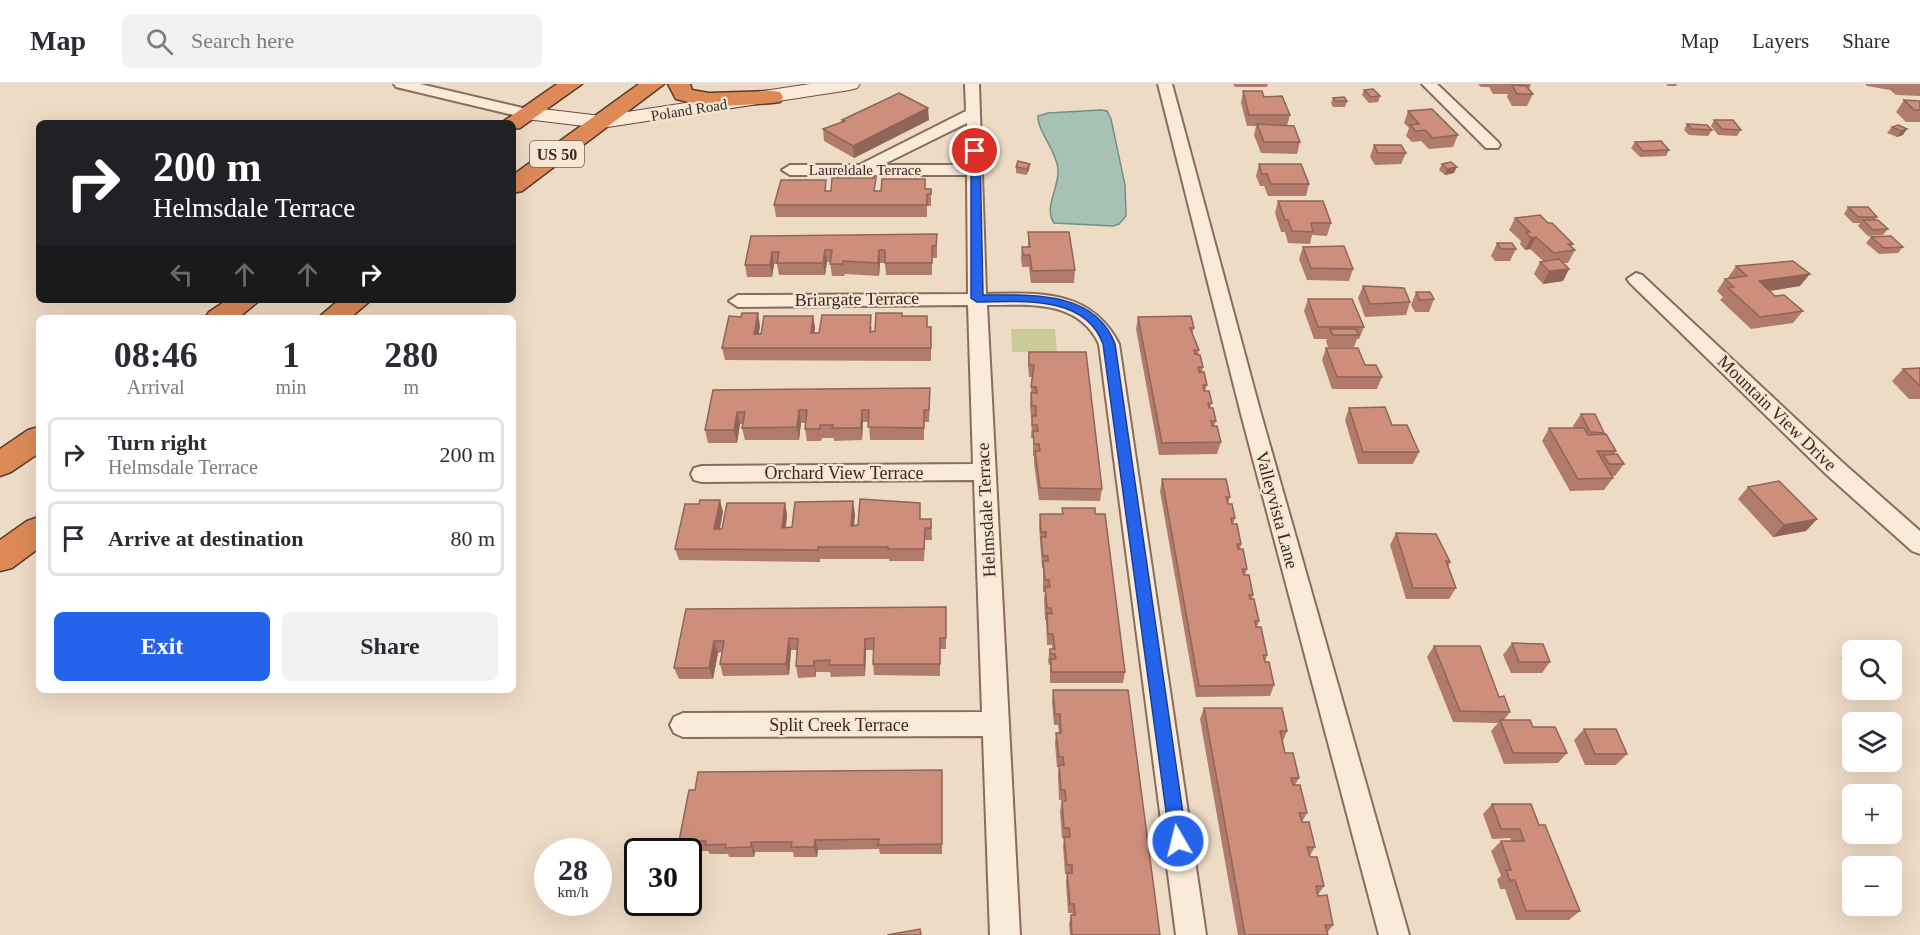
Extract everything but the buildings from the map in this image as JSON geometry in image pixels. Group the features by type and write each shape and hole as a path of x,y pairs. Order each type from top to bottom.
{"highway":[{"path":"519,118 571,84"},
{"name":"US 50","path":"516,184 653,84"},
{"path":"679,84 684,94 700,99 772,97"},
{"path":"224,315 242,303"},
{"path":"336,315 353,303"},
{"path":"0,464 36,440"},
{"path":"0,558 36,532"}],"street":[{"path":"401,84 519,118"},
{"name":"Poland Road","path":"519,118 601,122 850,84"},
{"name":"Helmsdale Terrace","path":"972,84 976,170 977,298 1005,935"},
{"name":"Valleyvista Lane","path":"1165,84 1251,414 1394,935"},
{"path":"1429,84 1492,145"},
{"path":"862,169 974,113"},
{"name":"Laureldale Terrace","path":"790,170 976,170"},
{"name":"Mountain View Drive","path":"1636,279 1834,468 1920,545"},
{"name":"Briargate Terrace","path":"738,301 1041,298 1071,305 1104,332 1109,344 1191,935"},
{"name":"Orchard View Terrace","path":"702,474 985,472"},
{"name":"Split Creek Terrace","path":"683,725 996,724"}],"shaded area":[{"path":"1107,111 1111,119 1125,185 1126,216 1119,224 1113,226 1054,223 1050,211 1058,176 1057,162 1041,128 1038,116 1048,113"},
{"path":"1011,329 1055,329 1057,352 1012,352"}],"route":[{"path":"975,151 977,298 1041,298 1071,305 1104,332 1109,344 1178,841"}]}
